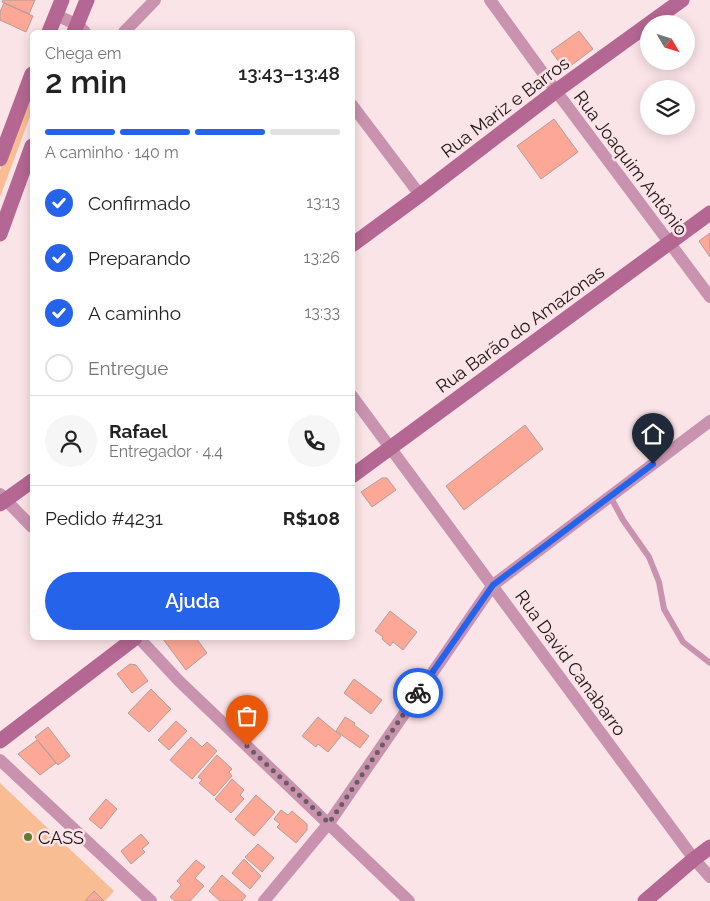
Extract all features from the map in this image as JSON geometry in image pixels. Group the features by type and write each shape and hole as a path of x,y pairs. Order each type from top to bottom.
{"street":[{"path":"50,30 62,0"},
{"path":"56,16 79,30 87,0"},
{"path":"126,30 155,0"},
{"name":"Rua Joaquim Antônio","path":"490,0 710,297"},
{"name":"Rua Mariz e Barros","path":"355,243 420,196 556,91 682,0"},
{"path":"0,159 30,79"},
{"path":"355,109 420,196"},
{"path":"0,234 30,152"},
{"name":"Rua Barão do Amazonas","path":"355,474 710,213"},
{"name":"Rua David Canabarro","path":"355,400 694,859 710,877"},
{"path":"264,901 329,823 493,585 710,421"},
{"path":"30,481 2,499 30,525"},
{"path":"0,741 132,640"},
{"path":"141,640 178,681 409,901"},
{"path":"0,760 151,901"},
{"path":"645,901 710,847"}],"lane":[{"path":"610,496 623,520 648,557 659,582 664,610 682,642 710,664"}],"shaded area":[{"path":"30,91 30,116 0,197 0,170"},
{"name":"CASS","path":"0,783 114,891 105,901 0,901"}],"building":[{"path":"3,0 35,0 29,14 2,2"},
{"path":"4,3 33,16 26,32 0,20 0,12"},
{"path":"579,31 593,49 565,70 551,51"},
{"path":"554,119 578,152 541,179 517,146"},
{"path":"710,233 710,257 699,241"},
{"path":"525,425 543,449 464,510 446,486"},
{"path":"382,478 387,478 396,490 372,507 361,492"},
{"path":"390,611 417,632 403,650 393,642 390,646 375,631"},
{"path":"164,640 197,640 207,653 186,670"},
{"path":"130,664 136,665 148,681 132,693 117,674"},
{"path":"354,679 382,700 371,714 344,693"},
{"path":"151,689 171,709 149,732 128,713"},
{"path":"318,717 341,736 328,752 318,744 316,747 302,736"},
{"path":"345,717 355,723 354,725 369,736 360,748 336,731"},
{"path":"176,721 187,731 169,750 158,740"},
{"path":"48,727 70,756 58,765 35,737"},
{"path":"191,737 202,747 207,742 217,751 192,779 170,760"},
{"path":"37,740 56,763 40,775 18,754"},
{"path":"217,755 232,769 229,772 232,776 214,796 199,783 202,780 198,777"},
{"path":"232,779 244,790 240,795 244,799 231,813 215,799"},
{"path":"256,795 275,812 254,836 235,819"},
{"path":"106,799 117,809 101,829 89,819"},
{"path":"281,810 288,815 292,811 307,824 307,830 296,843 277,827 280,824 274,819"},
{"path":"141,834 149,843 142,849 145,852 131,864 121,851"},
{"path":"258,844 274,858 262,872 245,857"},
{"path":"244,859 261,876 250,889 232,873"},
{"path":"196,860 205,867 195,878 204,886 190,901 175,901 170,897 181,885 177,881"},
{"path":"222,875 246,896 242,901 220,901 209,891"},
{"path":"94,891 104,901 85,901"}],"way so far":[{"path":"247,746 329,823 418,693"}],"place":[{"name":"CASS","path":"28,837"}],"route":[{"path":"418,693 493,585 653,464"}]}
